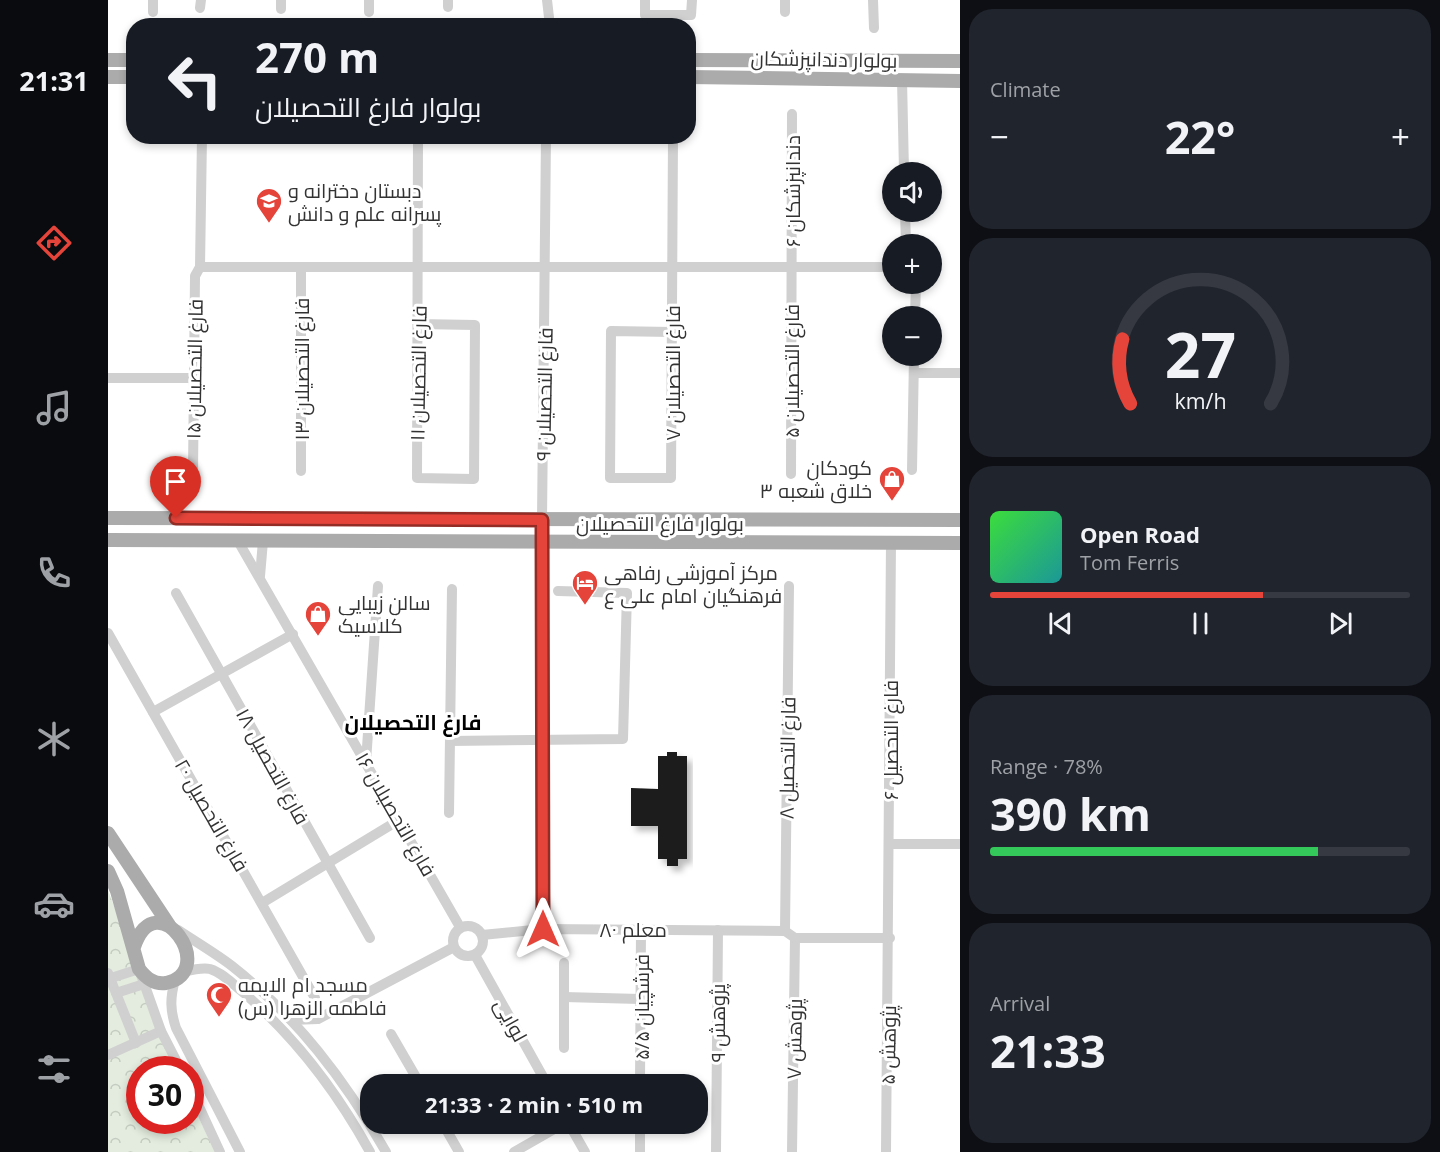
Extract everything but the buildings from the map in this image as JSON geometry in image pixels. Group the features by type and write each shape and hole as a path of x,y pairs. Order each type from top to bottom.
{"main road":[{"path":"108,60 126,60"},
{"name":"بولوار دندانپزشکان","path":"696,60 960,61"},
{"path":"108,77 126,77"},
{"name":"بولوار دندانپزشکان","path":"696,77 960,81"},
{"name":"بولوار فارغ التحصیلان","path":"108,518 960,520"},
{"path":"542,520 542,543"},
{"name":"بولوار فارغ التحصیلان","path":"108,540 960,543"},
{"path":"108,833 173,928 184,939 187,962 179,976 165,983 154,982 139,969 134,947 108,871"},
{"path":"134,947 138,936 146,927 158,923 173,928"}],"street":[{"path":"153,0 153,12"},
{"path":"369,0 369,12"},
{"path":"543,18 545,0"},
{"path":"545,0 548,18"},
{"path":"645,0 645,15 692,15 692,0"},
{"path":"785,0 785,12"},
{"path":"873,0 874,28"},
{"path":"902,79 904,162"},
{"name":"دندانپزشکان ۶","path":"791,267 792,114"},
{"name":"فارغ التحصیلان ۱۵","path":"193,473 195,276 200,267 202,144"},
{"name":"فارغ التحصیلان ۱۱","path":"418,144 417,478 474,479 475,325 418,324"},
{"name":"فارغ التحصیلان ۹","path":"542,520 546,144"},
{"name":"فارغ التحصیلان ۷","path":"672,332 611,331 610,478 671,478 672,332 672,267 673,144"},
{"path":"200,267 882,267"},
{"name":"فارغ التحصیلان ۱۳","path":"301,267 301,471"},
{"name":"فارغ التحصیلان ۵","path":"791,267 791,474"},
{"path":"912,470 914,366"},
{"path":"914,373 960,373"},
{"path":"108,378 194,378"},
{"name":"فارغ التحصیلان ۱۶","path":"238,541 293,633 460,927"},
{"path":"260,576 263,541"},
{"name":"فارغ التحصیل ۶","path":"890,938 891,542"},
{"path":"542,543 543,929"},
{"path":"366,762 378,586"},
{"name":"فارغ التحصیل ۸","path":"785,930 789,586"},
{"path":"449,813 452,589"},
{"path":"450,741 623,739 627,593 558,591"},
{"name":"فارغ التحصیل ۱۸","path":"176,593 370,938"},
{"name":"فارغ التحصیل ۲۰","path":"108,633 315,998"},
{"path":"153,712 293,633"},
{"path":"261,903 399,820"},
{"path":"890,844 960,844"},
{"path":"468,926 482,935 483,948 475,955 467,955 454,947 452,935 460,927 468,926"},
{"path":"173,928 230,965 291,1020 344,1083 386,1152"},
{"name":"معلم ۸۰","path":"482,935 543,929 785,930"},
{"name":"فرشچیان ۵/۵","path":"640,1074 641,930"},
{"name":"پژوهش ۹","path":"716,1152 718,930"},
{"path":"785,930 795,938 890,938"},
{"name":"پژوهش ۷","path":"792,1152 795,938"},
{"name":"پژوهش ۵","path":"886,1152 890,938"},
{"path":"291,1020 318,1019 454,947"},
{"name":"لوایی","path":"475,955 541,1074"},
{"path":"564,963 564,1048"},
{"path":"136,1043 109,976 139,969 161,1031 174,1056"},
{"path":"240,1152 176,1028 170,1011 171,995 179,976 209,969 223,975 259,1006 299,1048 333,1091 370,1152"},
{"path":"116,993 144,984"},
{"path":"564,997 640,999"},
{"path":"309,1039 318,1019"},
{"path":"108,1055 161,1031"},
{"path":"392,1034 414,1074"},
{"path":"204,1117 220,1152"},
{"path":"449,1134 459,1152"},
{"path":"514,1152 546,1134"},
{"path":"575,1134 585,1152"},
{"path":"640,1134 640,1152"}],"green space":[{"path":"108,890 170,1056 126,1056 126,1134 204,1134 204,1129 215,1152 108,1152"}],"place":[{"name":"دبستان دخترانه و پسرانه علم و دانش","path":"269,224"},
{"name":"کودکان خلاق شعبه ۳","path":"892,502"},
{"name":"مرکز آموزشی رفاهی فرهنگیان امام علی ع","path":"585,606"},
{"name":"سالن زیبایی کلاسیک","path":"318,637"},
{"name":"مسجد ام الایمه فاطمه الزهرا (س)","path":"219,1018"}],"district":[{"name":"فارغ التحصیلان","path":"413,722"}],"route":[{"path":"176,518 542,520 543,929"}]}
